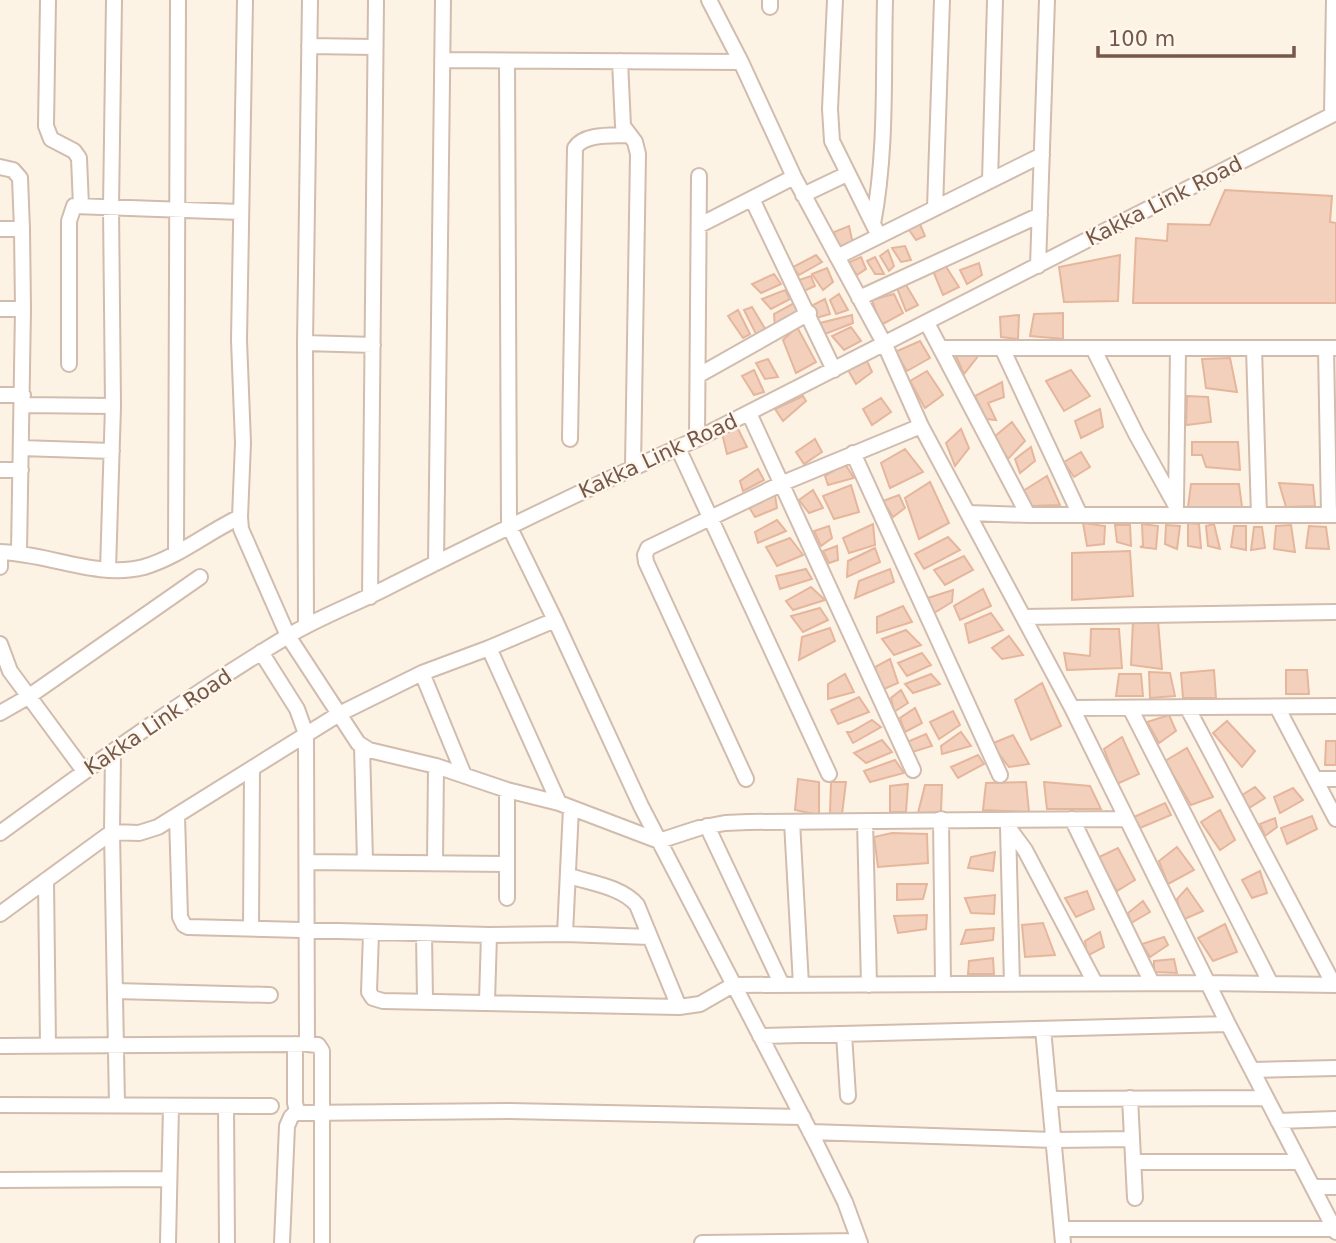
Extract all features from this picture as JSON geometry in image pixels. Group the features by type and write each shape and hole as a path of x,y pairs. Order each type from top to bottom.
{"street":[{"path":"48,0 46,126 51,139 77,154 80,162 81,206"},
{"path":"108,570 113,405 111,207 114,0"},
{"path":"176,552 178,0"},
{"path":"245,0 239,340 243,443 241,529 288,636 362,746 565,806 659,841 707,826 748,821 941,819 1008,823 1126,819"},
{"path":"306,625 310,0"},
{"path":"370,597 376,0"},
{"path":"436,563 443,0"},
{"path":"709,0 803,195 885,345 922,426 1072,708 1228,1024 1335,1230 1063,1236 1043,1029"},
{"path":"835,0 831,130 835,149 876,230"},
{"path":"876,230 881,165 885,0"},
{"path":"935,208 942,0"},
{"path":"990,181 995,0"},
{"path":"1038,266 1047,0"},
{"path":"1334,0 1334,114"},
{"path":"309,46 376,47"},
{"path":"443,60 741,62"},
{"path":"507,61 509,526 659,841 845,1202 859,1242 702,1243"},
{"path":"621,61 622,121 635,142 638,154 633,467"},
{"name":"Kakka Link Road","path":"0,834 84,771 261,652 306,625 370,597 509,526 750,413 1334,114"},
{"path":"570,439 575,148 588,138 629,135"},
{"path":"837,257 876,230 935,208 1042,155"},
{"path":"0,167 13,170 20,178 23,400 19,552"},
{"path":"803,195 847,174"},
{"path":"697,439 699,176"},
{"path":"700,225 794,177"},
{"path":"752,199 809,313 834,370"},
{"path":"69,364 69,220 74,206 242,212"},
{"path":"859,298 1040,215"},
{"path":"0,229 22,229"},
{"path":"0,309 23,309"},
{"path":"699,375 809,313"},
{"path":"927,323 1028,515"},
{"path":"306,343 373,345"},
{"path":"940,348 1331,348 1333,515 1259,515 1176,510 1080,515 969,513"},
{"path":"1002,348 1080,515"},
{"path":"1093,348 1176,510"},
{"path":"1176,510 1178,348"},
{"path":"1254,348 1259,515"},
{"path":"0,396 23,400 113,405"},
{"path":"750,413 913,771"},
{"path":"746,779 645,558 648,548 783,484 922,426"},
{"path":"21,448 112,451"},
{"path":"678,448 829,774"},
{"path":"853,453 1000,775"},
{"path":"0,470 21,470"},
{"path":"0,567 0,552 19,552 108,570 146,566 240,517"},
{"path":"0,713 200,577"},
{"path":"1024,617 1336,612"},
{"path":"0,914 112,832 145,832 177,816 339,714 422,673 555,620"},
{"path":"0,644 3,658 27,697 84,771"},
{"path":"489,648 565,806 569,876 565,934"},
{"path":"261,652 297,709 306,734 308,932 297,1111 287,1126 282,1243"},
{"path":"422,673 464,775"},
{"path":"1072,708 1336,706"},
{"path":"371,933 370,995 383,1001 679,1007 700,1004 733,985 1335,985 1187,707"},
{"path":"1277,707 1336,819"},
{"path":"1130,708 1271,984"},
{"path":"362,746 365,861"},
{"path":"113,752 117,1105"},
{"path":"435,862 436,766"},
{"path":"251,928 252,770"},
{"path":"1316,779 1336,779"},
{"path":"507,790 507,898"},
{"path":"177,816 182,922 188,927 308,932 650,937"},
{"path":"941,819 943,984"},
{"path":"1072,819 1152,983"},
{"path":"864,821 869,985"},
{"path":"792,822 801,985"},
{"path":"1008,823 1025,850 1095,984"},
{"path":"1008,823 1012,984"},
{"path":"707,826 782,985"},
{"path":"307,862 507,864"},
{"path":"569,876 621,892 637,905 679,1007"},
{"path":"46,880 48,1046"},
{"path":"424,934 425,1000"},
{"path":"487,1002 489,935"},
{"path":"115,991 270,995"},
{"path":"760,1036 1228,1024"},
{"path":"844,1034 848,1096"},
{"path":"0,1046 318,1045 322,1051 322,1243"},
{"path":"1252,1070 1336,1068"},
{"path":"1130,1098 1135,1198"},
{"path":"1050,1099 1266,1098"},
{"path":"0,1105 271,1106"},
{"path":"167,1243 170,1106"},
{"path":"226,1106 227,1243"},
{"path":"297,1111 509,1111 803,1117"},
{"path":"1278,1121 1336,1119"},
{"path":"810,1132 1054,1140 1132,1139"},
{"path":"1133,1162 1300,1162"},
{"path":"0,1180 169,1179"},
{"path":"1313,1187 1336,1187"}],"building":[{"path":"1225,190 1332,196 1330,222 1336,223 1336,303 1133,303 1136,238 1167,241 1168,224 1210,225"},
{"path":"919,222 925,236 916,240 907,227"},
{"path":"849,226 853,244 838,251 834,232"},
{"path":"905,246 911,260 901,262 892,248"},
{"path":"888,250 894,266 889,271 880,256"},
{"path":"816,255 822,262 799,275 793,267"},
{"path":"1120,255 1118,301 1064,302 1059,267"},
{"path":"861,257 866,269 857,275 848,263"},
{"path":"875,257 884,274 875,274 867,261"},
{"path":"979,263 982,275 967,284 960,270"},
{"path":"945,265 959,287 943,295 933,271"},
{"path":"827,268 833,282 823,290 812,274"},
{"path":"774,274 781,284 761,293 752,284"},
{"path":"811,276 815,286 804,291 799,280"},
{"path":"906,285 918,305 906,311 897,288"},
{"path":"785,290 790,299 771,309 762,299"},
{"path":"839,294 848,310 836,314 830,300"},
{"path":"894,294 903,313 881,325 872,300"},
{"path":"825,299 830,314 816,318 813,305"},
{"path":"796,302 799,312 775,327 774,314"},
{"path":"752,307 767,332 756,334 744,310"},
{"path":"738,310 750,334 743,338 728,316"},
{"path":"1063,313 1063,339 1030,336 1034,314"},
{"path":"852,315 853,323 825,334 820,323"},
{"path":"1019,315 1018,339 1001,337 1000,317"},
{"path":"797,327 816,362 796,373 783,340"},
{"path":"851,327 861,341 844,350 832,336"},
{"path":"920,341 930,358 907,371 895,352"},
{"path":"955,354 979,355 964,374"},
{"path":"1230,358 1237,392 1206,388 1202,359"},
{"path":"768,359 778,377 765,379 756,363"},
{"path":"867,361 872,372 856,384 848,370"},
{"path":"754,370 764,392 754,395 742,376"},
{"path":"1071,370 1090,396 1064,411 1046,381"},
{"path":"927,371 943,395 925,408 910,381"},
{"path":"1002,382 1004,397 988,403 996,420 986,419 975,396"},
{"path":"803,396 806,401 783,421 775,409"},
{"path":"1187,396 1208,397 1211,422 1186,425"},
{"path":"881,398 891,412 872,425 863,409"},
{"path":"1100,409 1103,427 1081,438 1075,421"},
{"path":"1012,422 1025,441 1008,459 994,437"},
{"path":"737,427 747,447 727,454 722,433"},
{"path":"961,429 969,448 955,466 946,443"},
{"path":"815,439 822,452 804,464 796,452"},
{"path":"1192,442 1238,442 1240,470 1206,467 1202,455 1192,455"},
{"path":"1031,447 1035,461 1020,473 1015,459"},
{"path":"905,449 923,472 890,488 881,463"},
{"path":"1081,452 1090,467 1074,477 1064,462"},
{"path":"845,464 854,478 828,485 825,476"},
{"path":"758,469 764,480 743,491 740,481"},
{"path":"1047,476 1060,505 1032,506 1023,491"},
{"path":"930,482 949,523 919,539 905,498"},
{"path":"1279,483 1313,485 1315,506 1286,507"},
{"path":"1191,484 1239,484 1242,507 1188,507"},
{"path":"851,485 859,512 834,519 823,496"},
{"path":"813,490 823,508 809,513 799,500"},
{"path":"775,495 777,508 755,517 749,507"},
{"path":"899,495 905,508 893,517 883,501"},
{"path":"777,520 786,531 758,543 755,532"},
{"path":"1083,523 1105,526 1104,544 1087,546"},
{"path":"1188,523 1199,524 1201,548 1188,546"},
{"path":"873,524 875,545 849,553 843,538"},
{"path":"1142,524 1158,526 1156,549 1140,547 1143,546"},
{"path":"1214,524 1220,549 1208,546 1206,526"},
{"path":"1115,525 1130,525 1131,546 1117,542"},
{"path":"1166,525 1180,526 1177,549 1165,544"},
{"path":"1291,525 1295,552 1274,549 1276,526"},
{"path":"829,526 832,538 821,546 814,531"},
{"path":"1234,526 1246,526 1246,550 1231,547"},
{"path":"1309,526 1326,527 1329,549 1306,548"},
{"path":"1254,527 1262,527 1265,548 1251,550"},
{"path":"948,537 960,550 924,569 915,554"},
{"path":"790,538 803,555 777,566 766,547"},
{"path":"837,546 838,560 829,563 823,551"},
{"path":"875,548 880,562 847,577 848,561"},
{"path":"1130,551 1133,596 1072,600 1072,553"},
{"path":"964,556 973,570 945,585 934,570"},
{"path":"806,569 812,579 780,589 776,576"},
{"path":"890,569 894,582 855,598 859,581"},
{"path":"811,587 825,600 793,610 786,601"},
{"path":"983,589 991,606 960,620 954,606"},
{"path":"953,590 952,602 934,613 928,598"},
{"path":"903,606 912,622 877,633 877,617"},
{"path":"820,608 828,620 803,632 791,616"},
{"path":"991,613 1003,630 969,643 965,624"},
{"path":"1133,621 1158,621 1162,669 1131,665"},
{"path":"830,628 835,641 799,660 802,637"},
{"path":"1091,629 1119,629 1122,668 1067,670 1064,653 1090,656"},
{"path":"906,630 921,645 894,655 882,639"},
{"path":"1009,636 1023,655 1002,659 992,648"},
{"path":"922,653 931,665 907,676 898,663"},
{"path":"890,659 898,683 882,690 875,667"},
{"path":"1214,670 1216,698 1183,698 1181,673"},
{"path":"1286,670 1307,670 1309,694 1286,694"},
{"path":"1149,672 1170,673 1175,696 1150,698"},
{"path":"845,674 854,692 828,699 828,684"},
{"path":"931,674 940,684 913,693 905,684"},
{"path":"1119,674 1141,674 1143,696 1116,696"},
{"path":"1042,683 1061,726 1031,740 1015,700"},
{"path":"901,690 908,703 894,712 891,698"},
{"path":"859,697 869,712 838,724 831,710"},
{"path":"915,708 922,723 905,732 900,718"},
{"path":"953,711 960,725 939,739 930,722"},
{"path":"1169,715 1176,731 1159,743 1147,722"},
{"path":"872,720 881,727 853,743 847,732"},
{"path":"1227,721 1255,751 1242,767 1213,733"},
{"path":"961,732 971,746 942,754 941,746"},
{"path":"926,734 932,746 912,752 907,742"},
{"path":"1013,735 1029,764 1009,767 991,744"},
{"path":"1122,737 1139,774 1117,784 1104,749"},
{"path":"882,740 892,752 866,763 854,753"},
{"path":"1326,741 1336,741 1336,765 1325,765"},
{"path":"1187,748 1213,797 1191,805 1165,761"},
{"path":"978,755 984,764 958,778 951,767"},
{"path":"895,760 904,773 870,782 864,771"},
{"path":"798,779 819,782 819,815 795,810"},
{"path":"831,782 846,782 842,814 830,814"},
{"path":"1026,782 1029,812 983,810 986,783"},
{"path":"1044,782 1090,786 1101,809 1047,809"},
{"path":"908,784 906,812 890,812 890,786"},
{"path":"925,785 942,785 941,812 918,813"},
{"path":"1255,787 1265,798 1249,808 1242,795"},
{"path":"1293,788 1303,800 1280,813 1274,797"},
{"path":"1165,803 1171,815 1140,828 1134,817"},
{"path":"1220,810 1235,840 1220,850 1201,822"},
{"path":"1312,816 1317,829 1287,844 1281,828"},
{"path":"1275,818 1277,827 1265,836 1260,824"},
{"path":"892,833 927,834 928,863 878,867 874,837"},
{"path":"1177,847 1194,870 1168,884 1159,861"},
{"path":"1118,848 1135,880 1117,891 1097,858"},
{"path":"995,852 993,871 968,868 971,857"},
{"path":"1260,871 1267,893 1252,898 1242,880"},
{"path":"897,884 927,884 923,899 897,900"},
{"path":"1187,888 1203,911 1182,920 1177,899"},
{"path":"1087,891 1094,909 1076,917 1065,898"},
{"path":"995,895 994,914 971,913 965,898"},
{"path":"1143,901 1150,912 1131,923 1128,913"},
{"path":"927,915 926,929 898,933 894,916"},
{"path":"1043,923 1055,955 1025,957 1022,925"},
{"path":"1225,924 1237,952 1213,961 1198,938"},
{"path":"994,928 993,940 961,944 966,930"},
{"path":"1100,932 1104,947 1087,956 1085,941"},
{"path":"1164,937 1168,945 1150,957 1142,944"},
{"path":"993,958 994,974 968,974 969,961"},
{"path":"1174,959 1177,973 1154,972 1154,961"}]}
